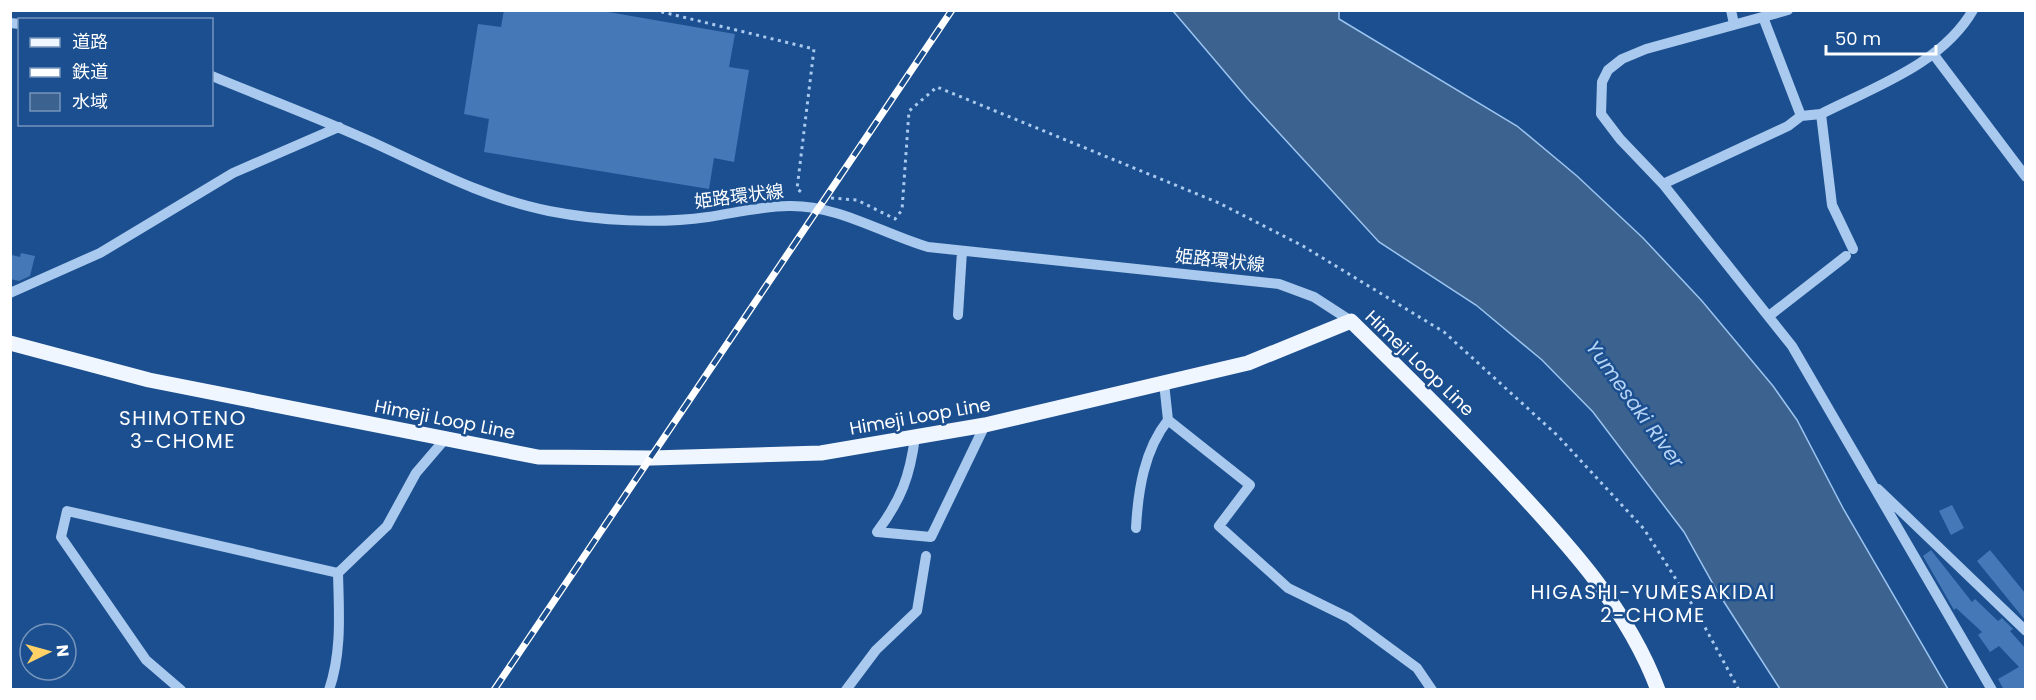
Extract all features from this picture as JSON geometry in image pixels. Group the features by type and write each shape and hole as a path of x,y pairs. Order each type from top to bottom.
{"main road":[{"name":"Himeji Loop Line","path":"10,343 149,380 538,458 652,458 821,453 985,425 1248,363 1351,321 1449,416 1561,537 1634,636 1658,690"}],"street":[{"path":"1788,10 1734,24 1622,59 1608,70 1602,82 1601,114 1620,139 1663,184 1792,346 1992,690"},
{"path":"1663,184 1788,126 1801,116 1821,114 1934,55 1967,22 1974,10"},
{"path":"1731,11 1734,24"},
{"path":"1763,17 1801,116"},
{"path":"1934,55 2025,177"},
{"name":"姫路環状線","path":"213,76 492,194 550,211 653,220 708,217 772,207 810,207 843,215 907,241 962,251 1271,282 1314,297 1351,321"},
{"path":"1768,316 1849,252 1832,205 1821,114"},
{"path":"10,293 100,253 233,174 339,128"},
{"path":"958,315 962,251"},
{"path":"1164,383 1168,420 1251,485 1219,526 1288,588 1349,618 1417,668 1432,690"},
{"path":"1136,528 1138,495 1146,465 1158,432 1168,420"},
{"path":"915,437 910,473 889,516 877,532 931,537 985,425"},
{"path":"329,690 336,671 339,644 338,573 387,526 416,472 446,438"},
{"path":"1868,479 2025,631"},
{"path":"181,690 146,660 61,537 67,511 338,573"},
{"path":"846,690 876,650 917,611 926,556"}],"path":[{"path":"654,10 814,49 797,189 804,195 815,196"},
{"path":"825,197 857,200 895,219 902,210 909,111 938,87 1219,202 1303,246 1444,332 1558,436 1644,529 1695,609 1739,690"}],"water":[{"name":"Yumesaki River","path":"1173,11 1339,11 1339,19 1517,126 1577,176 1643,238 1702,301 1773,386 1797,420 1844,510 1948,689 1780,689 1717,591 1684,532 1593,412 1542,360 1476,305 1379,242 1247,98"}],"building":[{"path":"504,10 597,10 735,34 729,67 749,70 734,162 714,158 709,189 484,152 489,119 464,114 478,24 501,27"},
{"path":"21,253 35,256 30,276 19,281 10,279 12,255 20,257"},
{"path":"1952,505 1964,528 1951,535 1939,511"},
{"path":"1931,550 1972,602 1975,599 1998,621 2002,618 2013,629 2010,631 2025,648 2025,690 2004,690 1998,679 2019,667 1999,646 1990,652 1978,635 1982,632 1956,608 1954,610 1923,556"},
{"path":"1990,550 2025,593 2025,620 1977,561"}],"railway":[{"path":"494,690 952,10"}],"district":[{"name":"SHIMOTENO 3-CHOME","path":"183,430"},
{"name":"HIGASHI-YUMESAKIDAI 2-CHOME","path":"1653,604"}]}
